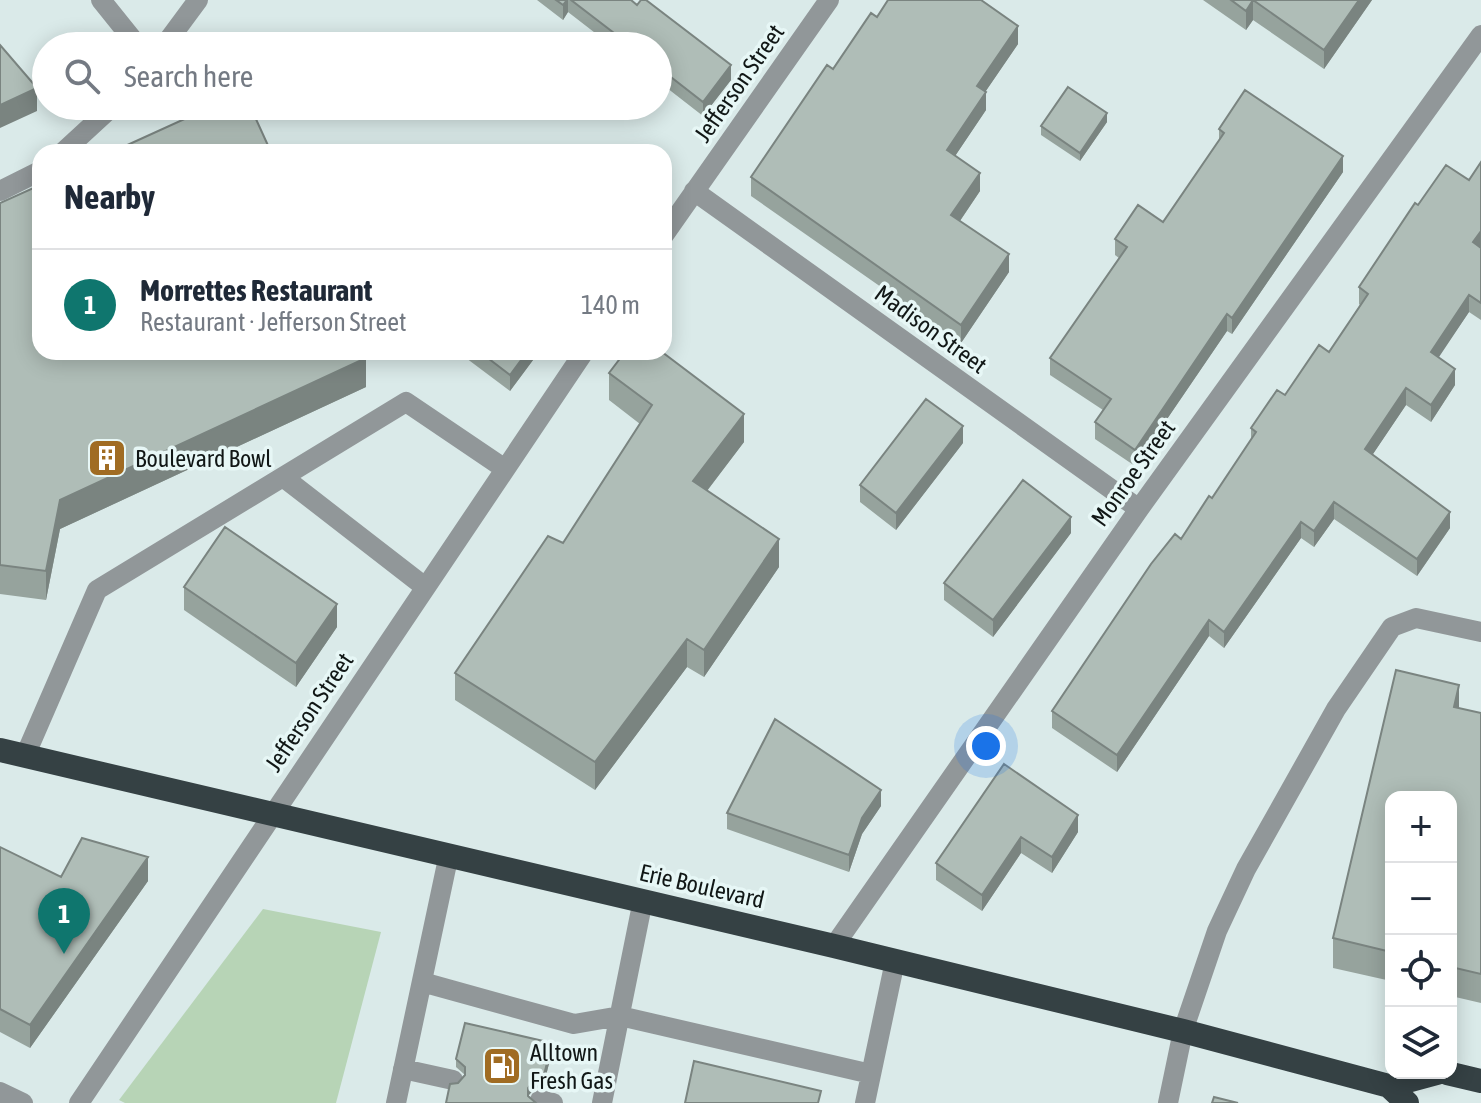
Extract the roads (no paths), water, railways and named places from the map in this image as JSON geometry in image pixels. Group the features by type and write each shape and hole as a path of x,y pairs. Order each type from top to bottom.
{"highway":[{"name":"Erie Boulevard","path":"0,750 273,812 1183,1031 1398,1094 1426,1079"},
{"path":"1457,1075 1481,1081"}],"street":[{"path":"101,0 127,32"},
{"path":"174,32 198,0"},
{"name":"Jefferson Street","path":"672,223 829,0"},
{"name":"Monroe Street","path":"834,946 1139,509 1481,35"},
{"path":"72,144 98,120"},
{"path":"0,191 32,175"},
{"name":"Madison Street","path":"694,191 1139,509"},
{"name":"Jefferson Street","path":"79,1103 579,360"},
{"path":"25,756 97,590 406,402 505,469"},
{"path":"283,477 425,587"},
{"path":"1168,1103 1183,1031 1217,931 1246,869 1336,709 1392,627 1416,618 1478,627"},
{"path":"396,1103 449,854"},
{"path":"602,1103 643,900"},
{"path":"865,1103 895,961"},
{"path":"422,982 574,1024 620,1016 871,1074"},
{"path":"403,1069 453,1080"},
{"path":"0,1092 23,1103"}],"place":[{"name":"Boulevard Bowl","path":"107,458"},
{"name":"Morrettes Restaurant","path":"64,954"},
{"name":"Alltown Fresh Gas","path":"502,1066"}]}
